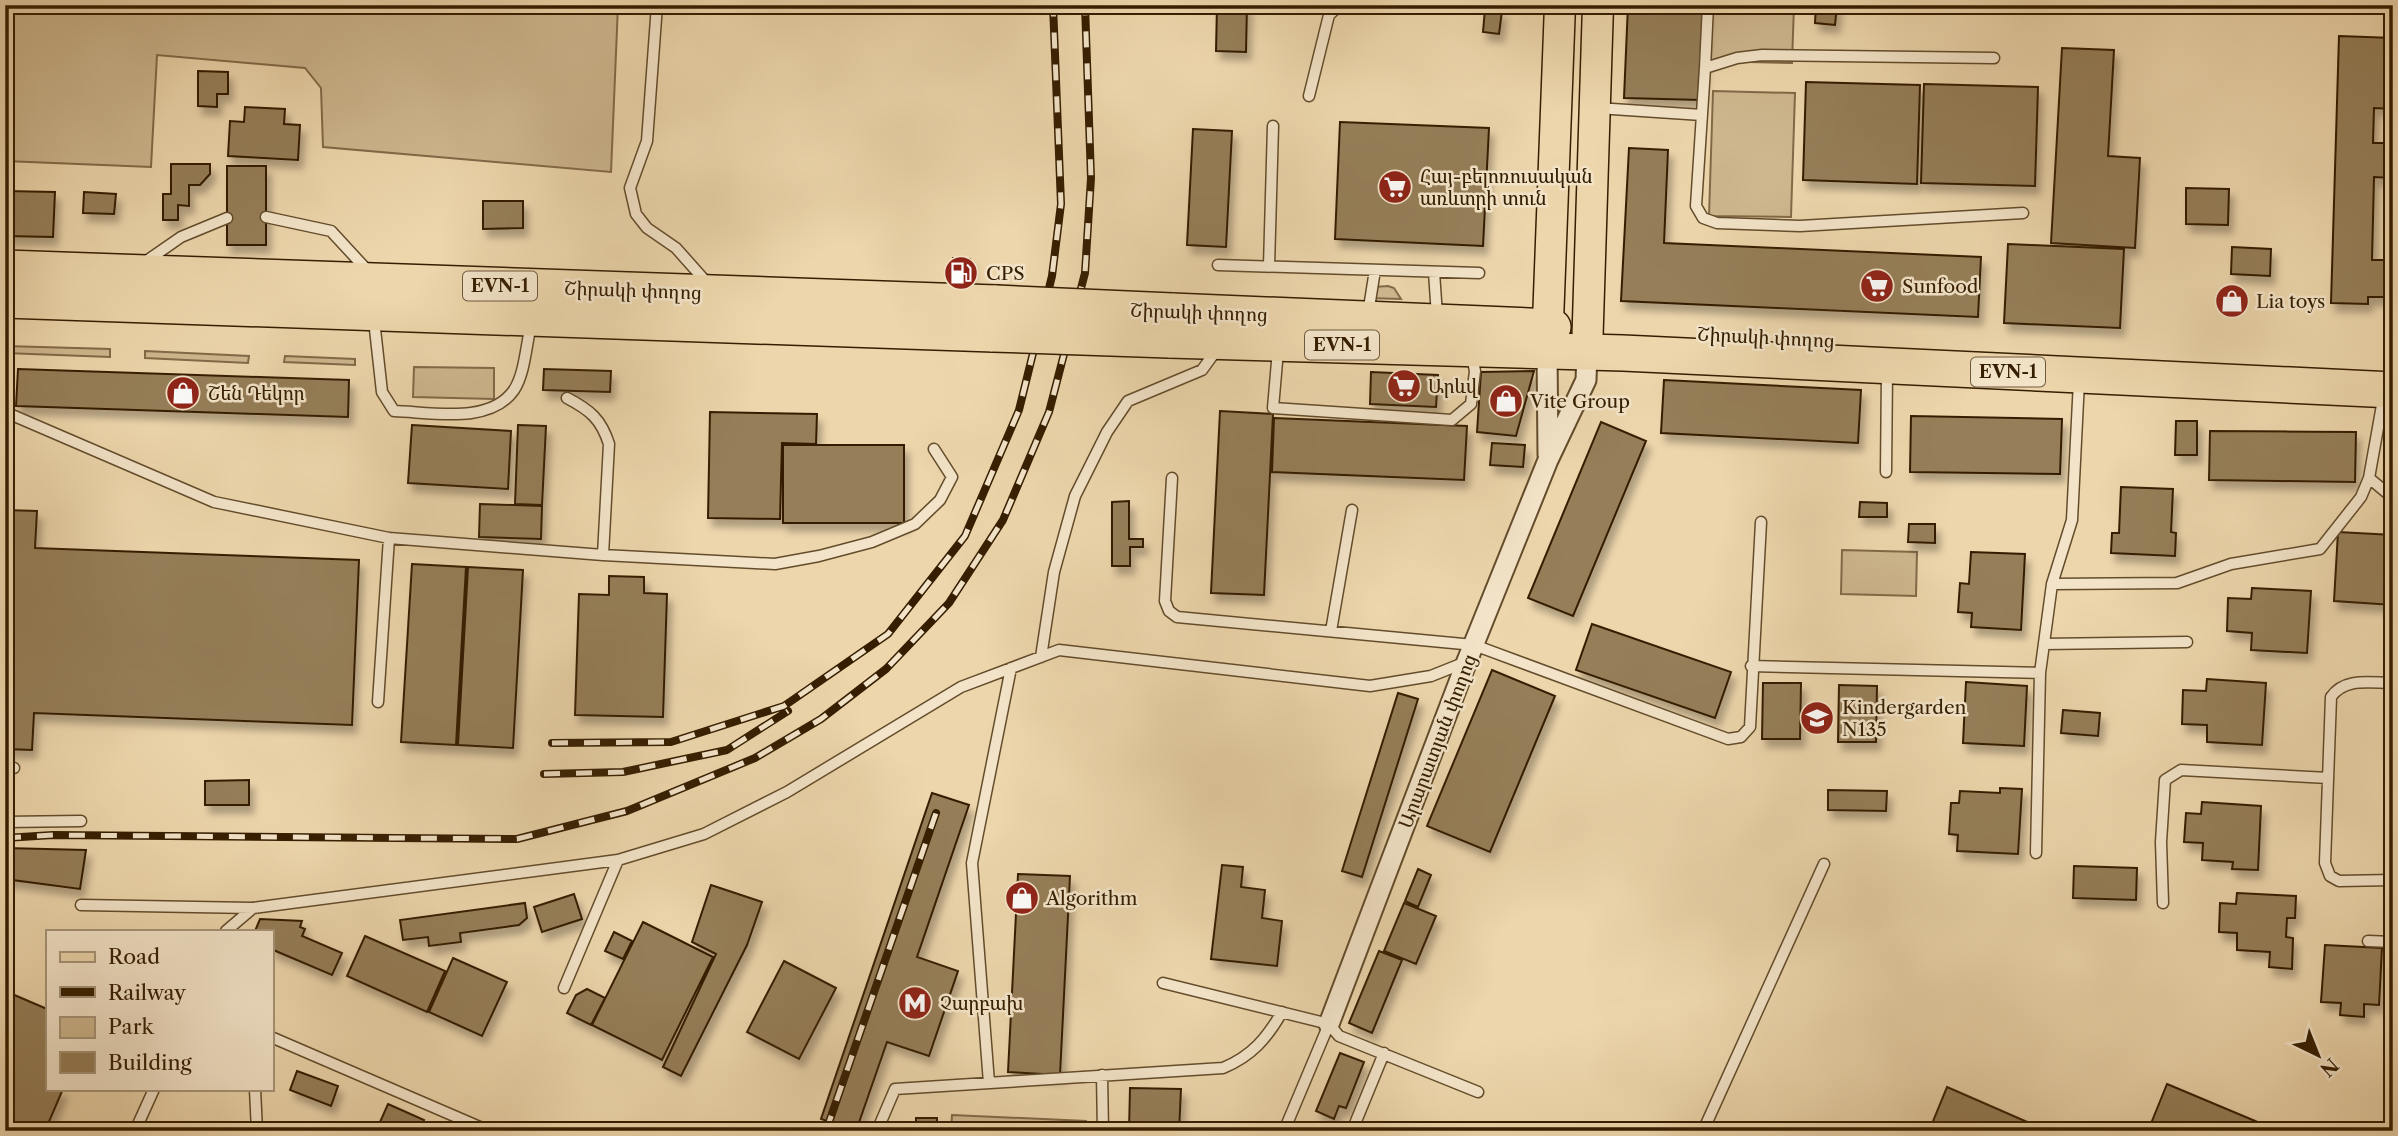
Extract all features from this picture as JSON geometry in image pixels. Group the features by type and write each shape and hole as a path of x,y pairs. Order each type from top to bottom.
{"highway":[{"name":"Շիրակի փողոց","path":"5,268 131,272 375,297 532,318 994,319 1170,325 1367,319 1437,323 1548,339 2390,383"},
{"name":"Շիրակի փողոց","path":"5,300 713,293 994,319"},
{"name":"Շիրակի փողոց","path":"1170,325 1222,341 1471,349 1548,339"},
{"name":"Շիրակի փողոց","path":"1588,341 1887,366 2079,375 2390,383"}],"main road":[{"name":"Արարատյան փողոց","path":"1548,339 1560,5"},
{"name":"Արարատյան փողոց","path":"1588,341 1598,5"}],"street":[{"name":"Արարատյան փողոց","path":"1548,339 1545,377 1548,460"},
{"name":"Արարատյան փողոց","path":"1329,1024 1470,653 1548,460 1586,380 1588,341"}],"lane":[{"path":"657,5 647,141 630,188 636,214 647,228 676,248 703,275 713,293"},
{"path":"1308,96 1329,15 1340,5"},
{"path":"1708,5 1696,206 1703,218 1717,223 1800,226 2023,213"},
{"path":"1705,68 1737,58 1762,55 1994,58"},
{"path":"1595,108 1702,115"},
{"path":"1269,266 1273,126"},
{"path":"266,217 331,231 375,297 382,392 394,411 483,412 500,403 514,389 532,318"},
{"path":"131,272 181,237 227,218"},
{"path":"1218,265 1479,273"},
{"path":"1367,319 1375,270"},
{"path":"1434,272 1437,323"},
{"path":"1041,657 1054,572 1075,496 1107,432 1128,401 1202,370 1222,341"},
{"path":"1279,343 1273,408 1452,420 1471,404 1475,371 1471,349"},
{"path":"1886,472 1887,366"},
{"path":"2036,853 2040,673 2052,584 2072,520 2079,375"},
{"path":"2052,584 2176,583 2231,564 2320,549 2361,497 2369,478 2390,383"},
{"path":"567,398 592,411 604,429 609,444 603,555"},
{"path":"5,412 214,502 389,538 603,555 775,564 872,542 915,524 940,500 952,477 934,449"},
{"path":"1172,478 1166,601 1169,611 1177,617 1331,631 1470,653 1728,739 1741,737 1750,727 1751,666 1761,522"},
{"path":"2369,478 2393,498"},
{"path":"1331,631 1352,510"},
{"path":"378,702 389,538"},
{"path":"2044,644 2187,642"},
{"path":"80,905 253,908 618,860 704,834 787,792 961,687 1059,650 1370,686 1431,676 1470,653"},
{"path":"1751,666 2040,673"},
{"path":"989,1083 972,863 1011,668"},
{"path":"2393,683 2350,683 2339,686 2331,697 2325,863 2330,876 2339,881 2393,880"},
{"path":"2163,903 2161,842 2165,780 2181,769 2328,778"},
{"path":"5,822 80,821"},
{"path":"564,988 618,860"},
{"path":"1703,1131 1824,864"},
{"path":"227,930 253,908"},
{"path":"2368,941 2393,942 2393,960"},
{"path":"1163,983 1329,1024 1339,1036 1478,1092"},
{"path":"877,1131 895,1088 1223,1068 1245,1059 1266,1038 1282,1012"},
{"path":"1284,1131 1329,1024"},
{"path":"273,1038 489,1131"},
{"path":"1352,1131 1384,1053"},
{"path":"1102,1075 1103,1131"},
{"path":"135,1131 154,1090"},
{"path":"255,1090 257,1131"}],"green space":[{"path":"5,5 618,5 611,172 323,147 321,88 305,68 157,55 151,167 5,161"},
{"path":"1712,5 1794,5 1792,63 1710,61"},
{"path":"1713,91 1795,93 1791,217 1709,216"},
{"path":"1374,287 1394,288 1401,299 1366,298"},
{"path":"5,346 110,349 110,357 5,353"},
{"path":"145,351 249,356 248,363 145,358"},
{"path":"285,356 355,359 355,365 284,362"},
{"path":"414,367 494,368 494,399 413,397"},
{"path":"1842,550 1917,552 1916,596 1841,594"},
{"path":"952,1115 1086,1121 1086,1131 951,1131"}],"building":[{"path":"1217,5 1247,5 1246,52 1216,51"},
{"path":"1628,5 1705,5 1701,100 1624,98"},
{"path":"1816,5 1837,5 1835,25 1815,23"},
{"path":"1485,9 1502,11 1499,34 1483,32"},
{"path":"2339,36 2393,38 2393,109 2374,108 2373,143 2393,143 2393,178 2374,177 2372,260 2393,260 2393,297 2368,297 2368,304 2331,303"},
{"path":"2062,48 2114,50 2108,156 2140,158 2135,248 2051,243"},
{"path":"198,71 228,72 228,94 217,94 217,107 198,106"},
{"path":"1806,82 1920,85 1917,184 1803,180"},
{"path":"1924,84 2038,87 2035,186 1921,183"},
{"path":"245,107 285,109 284,124 300,125 298,160 228,156 230,121 244,122"},
{"path":"1340,122 1489,128 1483,246 1335,239"},
{"path":"1193,129 1232,131 1226,247 1187,245"},
{"path":"1629,148 1668,150 1664,243 1981,257 1978,317 1621,301"},
{"path":"171,164 210,164 210,174 200,185 189,185 189,206 178,205 178,220 163,220 163,194 171,194"},
{"path":"227,166 266,166 266,245 227,245"},
{"path":"2186,188 2229,189 2228,225 2186,224"},
{"path":"5,191 55,192 53,237 5,236"},
{"path":"84,192 116,194 114,214 83,213"},
{"path":"483,201 523,201 523,228 483,229"},
{"path":"2008,244 2124,249 2120,328 2004,323"},
{"path":"2232,247 2271,249 2270,276 2231,274"},
{"name":"CPS","path":"953,258 970,259 969,287 952,286"},
{"name":"Շեն Դեկոր","path":"18,369 349,380 348,417 16,406"},
{"path":"544,369 611,371 610,392 543,390"},
{"path":"1534,371 1516,436 1477,432 1481,372"},
{"path":"1371,372 1438,375 1436,407 1370,404"},
{"path":"1664,380 1861,390 1858,443 1661,433"},
{"path":"1220,411 1273,414 1264,595 1211,593"},
{"path":"710,412 817,414 816,444 782,443 780,519 708,518"},
{"path":"1911,416 2062,419 2060,474 1910,472"},
{"path":"1274,418 1467,426 1464,480 1272,472"},
{"path":"2176,421 2197,421 2197,455 2175,455"},
{"path":"1601,422 1646,441 1573,616 1528,598"},
{"path":"412,425 511,431 508,489 408,483"},
{"path":"518,425 546,426 542,505 515,504"},
{"path":"2210,431 2356,432 2355,482 2209,480"},
{"path":"1492,443 1525,445 1523,467 1490,465"},
{"path":"783,445 904,445 904,523 783,523"},
{"path":"2121,487 2173,489 2171,532 2176,533 2175,556 2111,553 2112,533 2119,533"},
{"path":"1129,501 1129,539 1143,539 1143,547 1130,547 1130,566 1112,566 1112,502"},
{"path":"1860,502 1887,503 1887,517 1859,517"},
{"path":"480,504 542,506 541,539 479,537"},
{"path":"5,510 37,511 35,548 359,560 352,725 34,713 32,750 5,749"},
{"path":"1909,524 1935,524 1935,543 1908,542"},
{"path":"2338,532 2393,535 2393,605 2334,601"},
{"path":"1971,552 2025,554 2021,630 1971,627 1972,613 1958,612 1960,583 1969,584"},
{"path":"412,564 466,567 456,745 401,742"},
{"path":"468,567 523,570 513,748 458,745"},
{"path":"609,576 644,577 644,593 667,594 663,717 575,715 579,594 609,595"},
{"path":"2252,588 2311,591 2307,653 2251,650 2252,633 2227,631 2228,598 2251,599"},
{"path":"1592,624 1731,672 1715,718 1576,670"},
{"path":"1492,670 1555,696 1490,852 1427,826"},
{"path":"2207,679 2266,683 2262,745 2207,742 2207,725 2182,724 2183,690 2206,691"},
{"path":"1966,682 2027,686 2024,746 1963,743"},
{"path":"1763,683 1801,683 1800,739 1762,739"},
{"path":"1839,685 1877,686 1876,742 1838,742"},
{"path":"1398,693 1418,699 1362,877 1342,871"},
{"path":"2063,710 2100,713 2098,736 2061,733"},
{"path":"249,780 249,805 205,805 205,781"},
{"path":"2000,788 2022,789 2018,854 1957,851 1958,835 1949,834 1951,803 1959,803 1960,791 2000,793"},
{"path":"1828,790 1887,791 1886,811 1828,810"},
{"path":"932,793 969,805 917,957 958,971 929,1056 887,1042 856,1131 821,1119"},
{"path":"2202,802 2261,806 2258,870 2232,869 2233,862 2202,860 2203,843 2184,842 2186,813 2201,814"},
{"path":"5,848 86,850 80,889 5,879"},
{"path":"1222,865 1243,867 1241,887 1265,890 1262,918 1282,921 1277,966 1211,959"},
{"path":"2074,866 2137,868 2136,900 2073,898"},
{"path":"1418,869 1431,875 1418,907 1405,901"},
{"path":"1018,874 1070,876 1060,1075 1008,1072"},
{"path":"711,885 762,902 747,945 681,1076 663,1067 716,954 692,942"},
{"path":"2237,893 2296,896 2295,918 2287,918 2286,937 2293,938 2292,969 2269,967 2270,952 2237,950 2237,933 2219,932 2220,903 2236,904"},
{"path":"574,894 582,919 542,932 534,907"},
{"path":"525,903 527,918 519,925 460,933 461,942 429,946 428,937 403,940 400,920"},
{"path":"1404,903 1436,916 1416,964 1384,951"},
{"path":"260,919 302,921 300,927 305,929 302,936 342,953 332,975 273,950 273,930 255,930"},
{"path":"643,922 713,957 662,1060 592,1025"},
{"path":"614,932 632,941 623,959 605,951"},
{"path":"365,936 445,971 427,1012 347,976"},
{"path":"2325,945 2382,948 2379,1005 2364,1004 2364,1017 2340,1015 2341,1003 2321,1002"},
{"path":"1379,951 1402,960 1372,1033 1349,1023"},
{"path":"453,958 507,982 482,1036 429,1012"},
{"path":"784,961 836,988 799,1059 747,1032"},
{"path":"587,989 605,998 591,1025 567,1013 576,995"},
{"path":"5,991 46,1009 46,1090 63,1090 45,1131 5,1131"},
{"path":"1340,1053 1364,1062 1346,1108 1339,1106 1334,1119 1316,1111"},
{"path":"297,1071 338,1086 331,1106 290,1090"},
{"path":"2167,1084 2279,1131 2148,1131"},
{"path":"1947,1087 2041,1128 2039,1131 1929,1131"},
{"path":"1130,1088 1181,1089 1179,1131 1129,1131"},
{"path":"388,1104 424,1120 419,1131 376,1131"},
{"path":"916,1118 937,1118 937,1131 916,1131"}],"railway":[{"path":"552,743 671,742 784,706 888,634 965,536 1019,410 1052,276 1061,204 1053,5"},
{"path":"5,838 53,835 517,839 627,811 755,758 821,719 886,669 949,603 1003,520 1049,412 1085,273 1091,178 1085,5"},
{"path":"544,774 623,772 727,750 788,711"},
{"path":"826,1131 936,813"}],"place":[{"name":"Հայ-բելոռուսական առևտրի տուն","path":"1395,187"},
{"name":"CPS","path":"961,273"},
{"name":"Sunfood","path":"1877,286"},
{"name":"Lia toys","path":"2232,301"},
{"name":"Արևվ","path":"1404,386"},
{"name":"Շեն Դեկոր","path":"183,393"},
{"name":"Vite Group","path":"1506,401"},
{"name":"Kindergarden N135","path":"1817,718"},
{"name":"Algorithm","path":"1022,898"},
{"name":"Չարբախ","path":"915,1003"}]}
